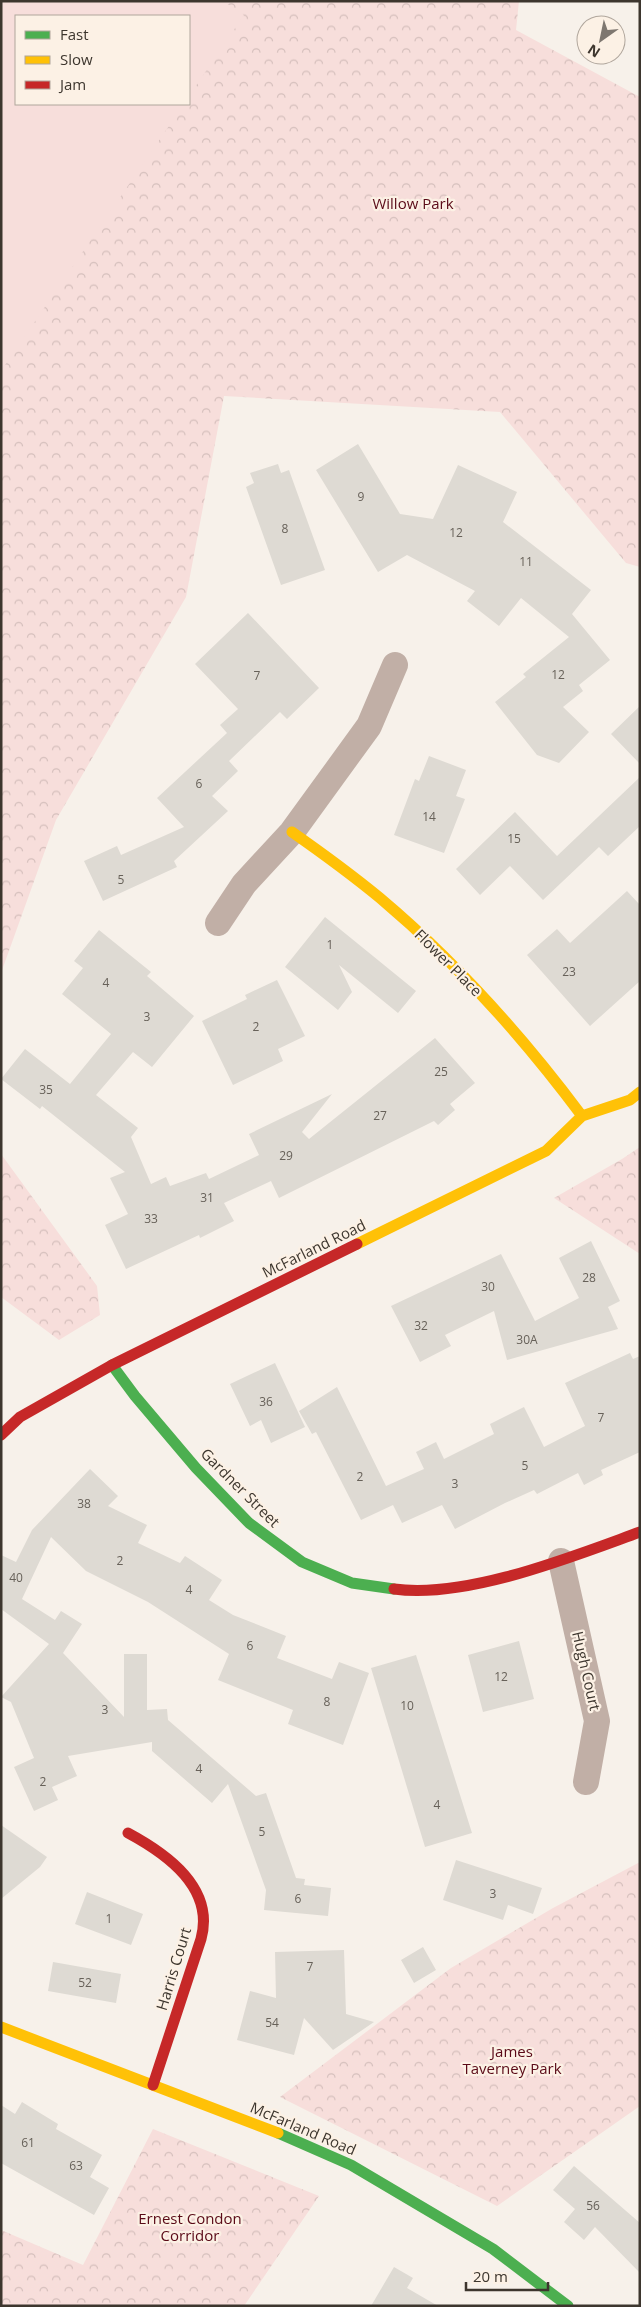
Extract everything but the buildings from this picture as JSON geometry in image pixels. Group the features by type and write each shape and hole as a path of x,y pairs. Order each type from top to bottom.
{"street":[{"path":"218,924 244,884 292,832 369,726 395,665"},
{"name":"Flower Place","path":"292,832 347,872 406,920 481,995 551,1076 582,1116"},
{"name":"McFarland Road","path":"1,1435 20,1417 112,1365 546,1151 582,1116 630,1100 640,1092"},
{"name":"Gardner Street","path":"112,1365 135,1396 196,1468 249,1523 302,1562 352,1583 411,1591 470,1585 561,1561 640,1532"},
{"name":"Hugh Court","path":"561,1561 597,1721 586,1782"},
{"name":"Harris Court","path":"128,1833 175,1862 194,1889 204,1918 196,1952 153,2085"},
{"name":"McFarland Road","path":"1,2027 286,2136 351,2165 493,2249 568,2306"}],"green space":[{"name":"Willow Park","path":"1,1 519,1 516,30 576,62 576,65 581,65 640,97 640,567 626,563 500,412 224,396 186,597 56,820 1,973"},
{"path":"1,1 223,1 244,15 190,95 190,15 15,15 15,105 183,105 1,371"},
{"path":"640,1147 640,1254 554,1198"},
{"path":"1,1154 97,1286 100,1315 59,1340 1,1297"},
{"name":"James Taverney Park","path":"640,1862 640,2106 497,2206 280,2097 451,1968 553,1908"},
{"name":"Ernest Condon Corridor","path":"153,2129 319,2196 244,2306 1,2306 1,2230 83,2265"}],"traffic: fast":[{"path":"112,1365 135,1396 196,1468 249,1523 302,1562 352,1583 394,1589"},
{"path":"278,2133 351,2165 493,2249 568,2306"}],"traffic: slow":[{"path":"292,832 369,889 462,974 512,1029 582,1116"},
{"path":"357,1244 546,1151 582,1116 630,1100 640,1092"},
{"path":"1,2027 278,2133"}],"traffic: jam":[{"path":"1,1435 20,1417 112,1365 357,1244"},
{"path":"394,1589 454,1588 486,1582 551,1564 640,1532"},
{"path":"128,1833 158,1851 184,1875 194,1889 201,1904 203,1921 201,1939 153,2085"}]}
